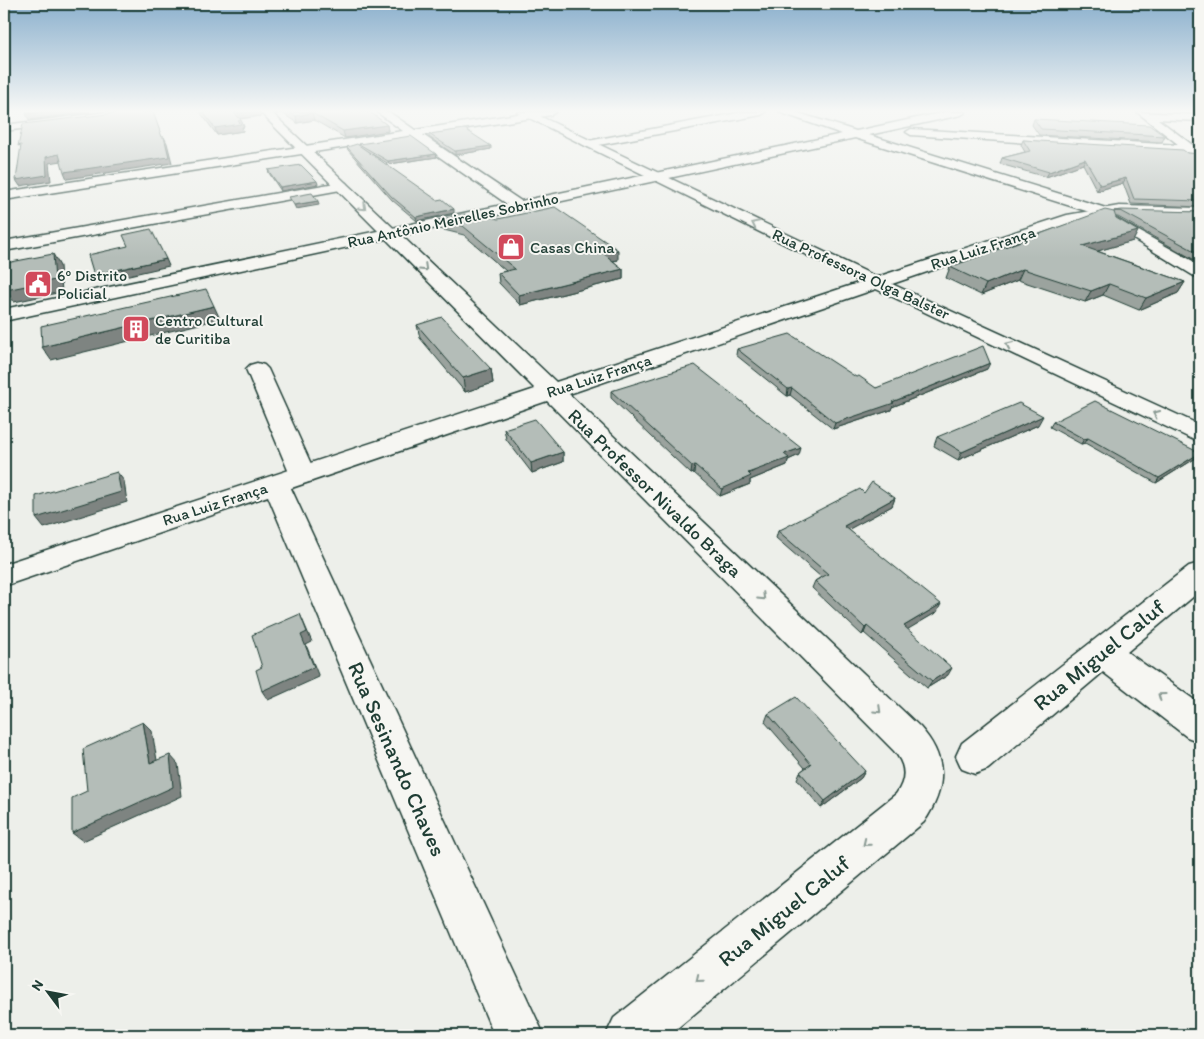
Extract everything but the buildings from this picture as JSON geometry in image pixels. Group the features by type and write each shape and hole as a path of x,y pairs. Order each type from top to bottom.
{"street":[{"path":"4,196 236,160"},
{"name":"Rua Professor Nivaldo Braga","path":"315,160 912,744 922,760 924,777"},
{"path":"452,160 519,206"},
{"name":"Rua Professora Olga Balster","path":"622,160 877,283 1200,434"},
{"name":"Rua Antônio Meirelles Sobrinho","path":"4,315 733,160"},
{"path":"940,160 1104,212"},
{"path":"4,246 341,186"},
{"name":"Rua Luiz França","path":"4,575 1067,220 1104,212 1143,210 1200,212"},
{"path":"1118,223 1200,272"},
{"name":"Rua Sesinando Chaves","path":"257,369 289,479 519,1035"},
{"name":"Rua Miguel Caluf","path":"975,756 1200,574"},
{"path":"1102,654 1200,725"},
{"name":"Rua Miguel Caluf","path":"631,1035 910,808 921,790 924,777"}],"place":[{"name":"Casas China","path":"511,247"},
{"name":"6º Distrito Policial","path":"38,284"},
{"name":"Centro Cultural de Curitiba","path":"136,329"}]}
